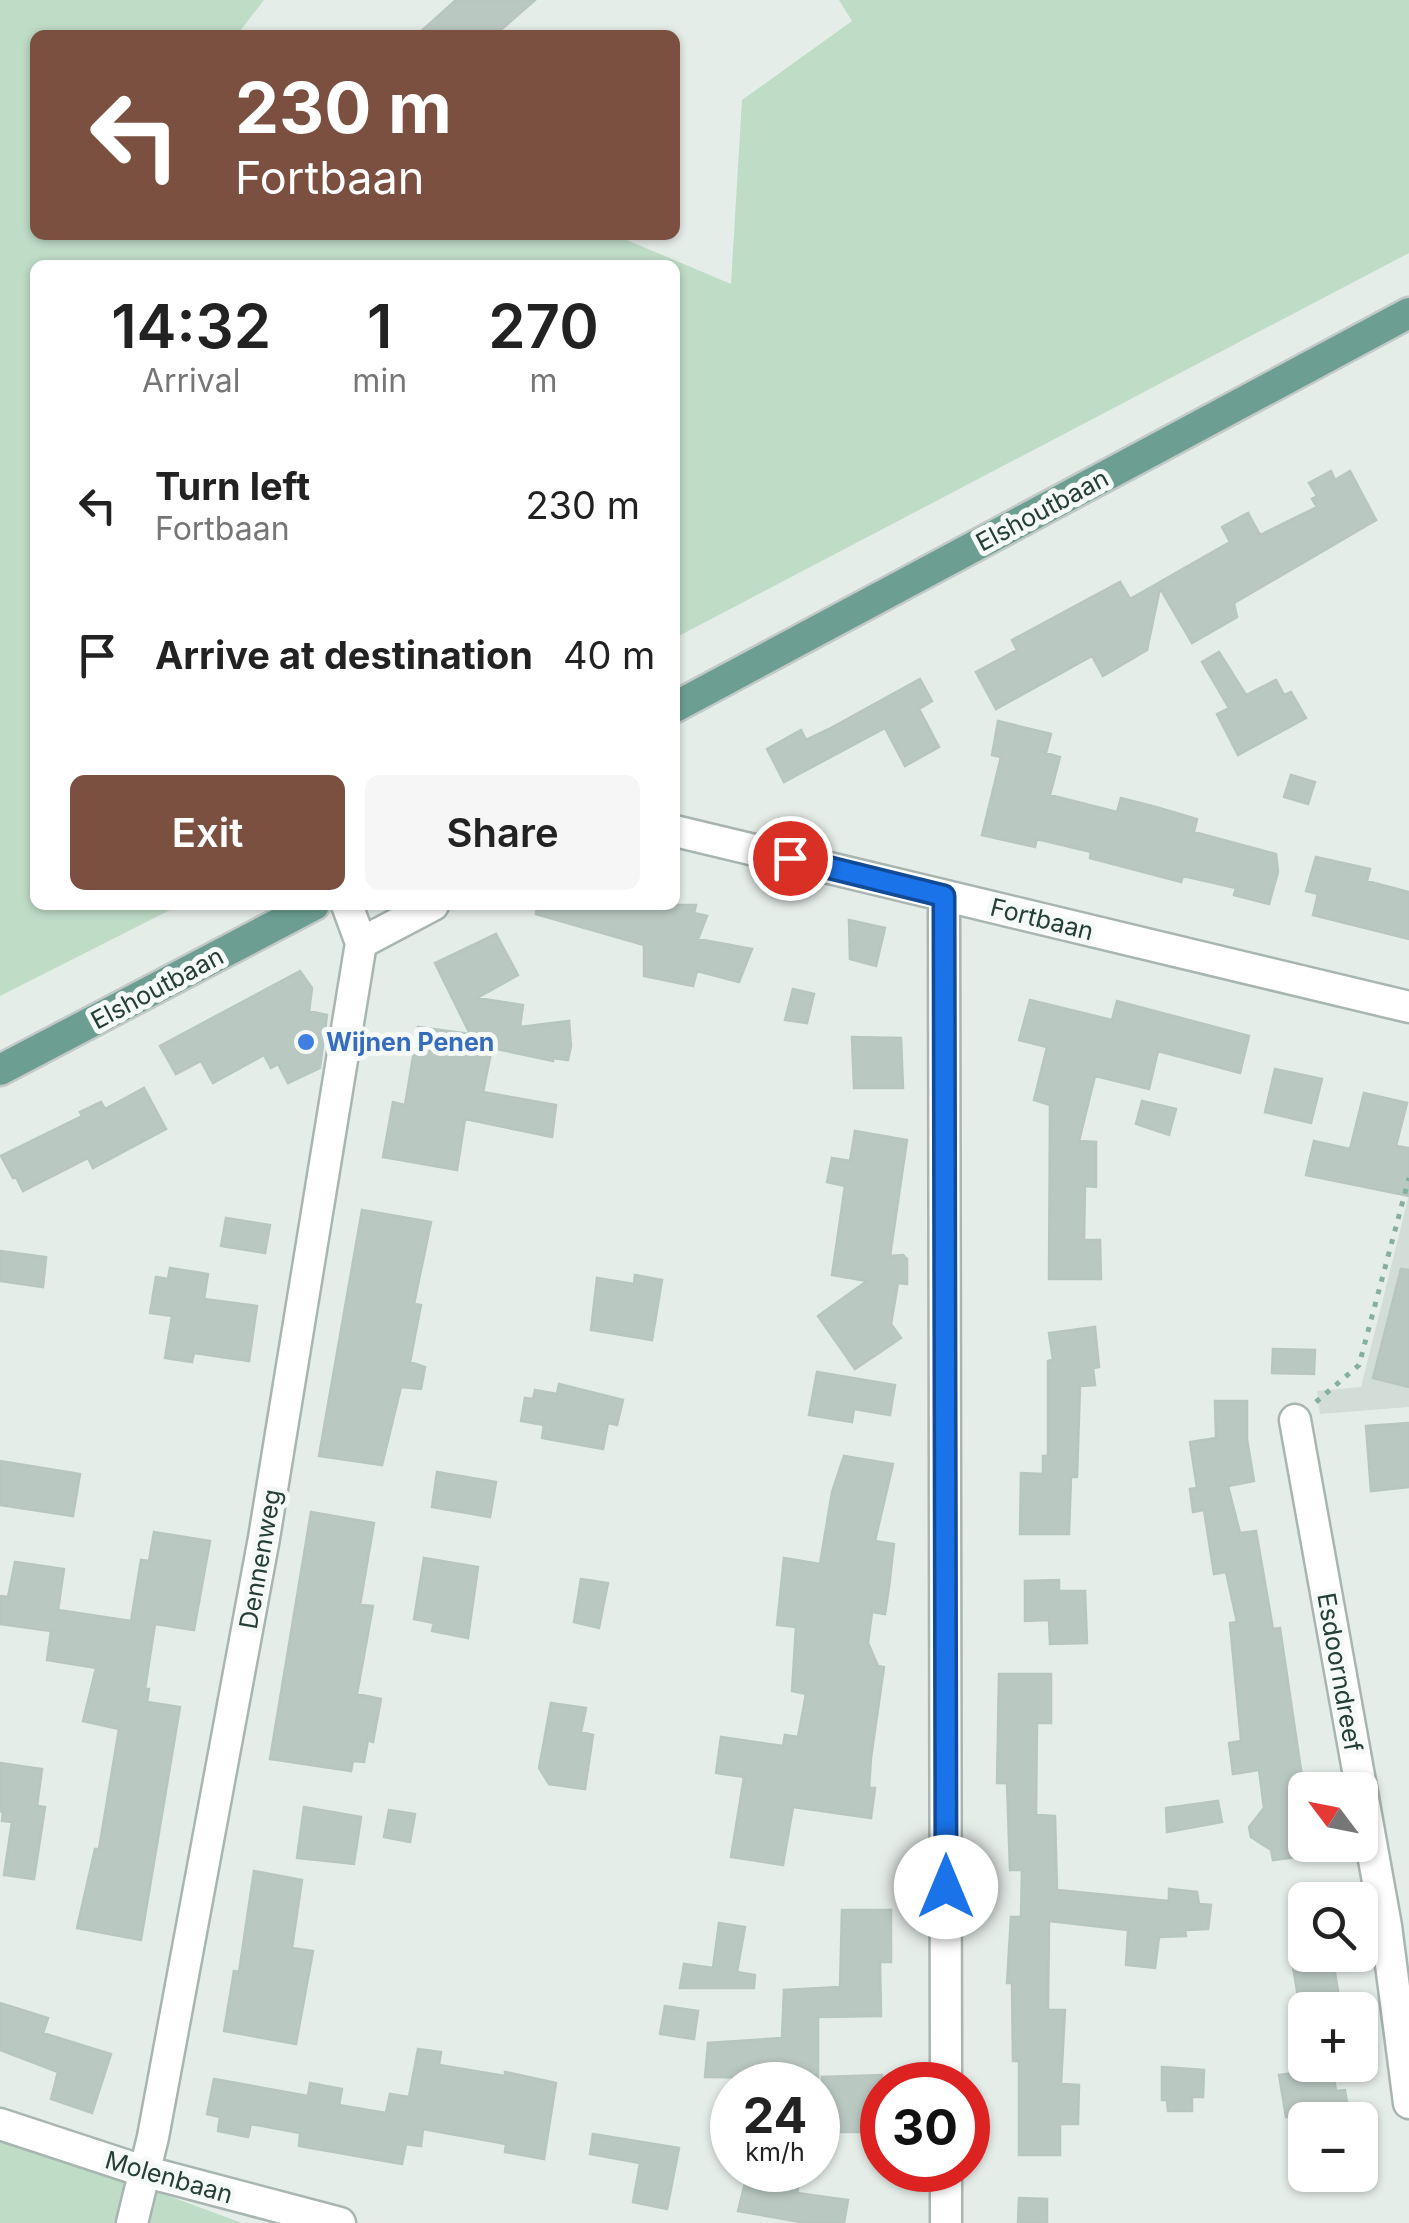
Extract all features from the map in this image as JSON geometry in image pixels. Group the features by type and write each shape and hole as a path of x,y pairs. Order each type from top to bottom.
{"main road":[{"name":"Elshoutbaan","path":"680,705 1409,313"},
{"name":"Elshoutbaan","path":"0,1070 304,910"}],"street":[{"name":"Fortbaan","path":"680,832 1409,1007"},
{"path":"944,896 946,2062"},
{"path":"349,910 361,943 424,910"},
{"name":"Dennenweg","path":"132,2223 157,2118 264,1538 361,943"},
{"name":"Esdoorndreef","path":"1295,1420 1397,1927 1409,2103"},
{"name":"Molenbaan","path":"0,2124 142,2171 340,2223"},
{"path":"946,2192 946,2223"}],"path":[{"path":"1295,1420 1359,1365 1409,1178"}],"shaded area":[{"path":"1409,1195 1409,1407 1320,1414 1317,1391 1361,1387"}],"green space":[{"path":"0,0 264,0 241,30 30,30 30,240 627,240 674,260 30,260 30,910 170,910 0,996"},
{"path":"839,0 1409,0 1409,253 680,635 680,262 731,284 742,100 852,21"},
{"path":"0,2141 99,2170 242,2223 0,2223"}],"building":[{"path":"456,0 535,0 501,30 423,30"},
{"path":"1331,471 1335,480 1350,471 1376,520 1234,603 1237,617 1192,643 1160,588 1147,650 1103,676 1092,656 996,709 976,672 1017,650 1012,640 1120,582 1130,599 1230,542 1222,527 1248,513 1260,535 1317,507 1312,499 1317,496 1309,483"},
{"path":"1219,652 1246,695 1276,680 1284,695 1291,692 1306,718 1238,755 1217,714 1229,708 1202,662"},
{"path":"920,679 932,701 919,709 939,747 905,766 885,728 784,782 767,749 801,730 806,740"},
{"path":"998,721 1051,734 1046,753 1060,757 1050,795 1117,812 1121,798 1156,807 1197,819 1194,832 1276,854 1278,872 1269,904 1234,895 1236,888 1183,876 1181,882 1090,858 1091,852 1037,839 1035,847 982,835 1001,757 992,755"},
{"path":"1291,775 1315,782 1308,804 1284,797"},
{"path":"1316,857 1370,869 1367,881 1409,892 1409,939 1313,915 1318,894 1306,891"},
{"path":"680,905 696,905 694,913 707,916 698,939 752,949 739,982 697,971 693,986 644,976 644,945 536,914 536,910 680,910"},
{"path":"849,920 885,928 876,966 850,959"},
{"path":"496,934 518,975 477,998 523,1005 520,1027 569,1021 571,1046 568,1060 553,1061 492,1048 483,1092 556,1105 552,1137 465,1119 457,1170 383,1157 393,1102 405,1105 418,1027 470,1034 435,963"},
{"path":"300,971 312,988 309,1011 327,1015 320,1068 288,1083 278,1064 271,1068 264,1055 213,1083 201,1061 176,1074 160,1046"},
{"path":"793,989 814,994 807,1023 785,1020"},
{"path":"1030,1000 1112,1020 1117,1001 1249,1036 1240,1073 1158,1051 1149,1089 1095,1076 1079,1141 1096,1142 1096,1187 1085,1186 1084,1240 1100,1240 1101,1279 1049,1279 1050,1105 1034,1100 1047,1047 1019,1040"},
{"path":"852,1037 901,1038 903,1088 854,1088"},
{"path":"1275,1069 1322,1079 1311,1123 1265,1112"},
{"path":"144,1088 166,1129 93,1168 88,1158 23,1191 13,1178 1,1156 82,1116 80,1112 101,1102 105,1109"},
{"path":"1364,1093 1407,1103 1396,1146 1409,1148 1409,1196 1306,1175 1314,1141 1350,1149"},
{"path":"1142,1101 1176,1109 1169,1135 1136,1124"},
{"path":"855,1131 907,1140 890,1256 903,1255 907,1259 907,1284 898,1283 891,1324 901,1338 855,1369 818,1316 867,1281 832,1275 845,1186 827,1182 832,1158 850,1161"},
{"path":"362,1210 431,1222 414,1304 421,1305 410,1362 425,1367 421,1389 401,1387 382,1465 319,1456"},
{"path":"226,1218 270,1225 265,1253 221,1246"},
{"path":"0,1251 46,1257 43,1287 0,1281"},
{"path":"170,1268 208,1274 204,1299 257,1306 249,1361 194,1353 192,1362 165,1358 172,1316 150,1313 156,1277 168,1279"},
{"path":"1401,1269 1409,1270 1409,1387 1373,1378"},
{"path":"635,1275 662,1280 652,1340 591,1330 597,1278 634,1284"},
{"path":"1095,1327 1099,1367 1093,1368 1095,1385 1080,1386 1077,1477 1071,1477 1069,1534 1020,1534 1021,1473 1043,1474 1043,1456 1048,1456 1048,1361 1053,1360 1049,1333"},
{"path":"1273,1349 1315,1350 1314,1374 1272,1373"},
{"path":"817,1372 895,1385 890,1415 854,1409 852,1422 809,1415"},
{"path":"559,1384 623,1400 617,1425 608,1423 603,1449 542,1438 544,1425 521,1421 525,1398 533,1399 535,1390 557,1394"},
{"path":"1215,1401 1247,1401 1247,1439 1254,1481 1228,1486 1240,1533 1256,1531 1273,1629 1280,1628 1301,1772 1288,1772 1288,1858 1273,1860 1271,1850 1251,1837 1249,1827 1264,1808 1259,1770 1233,1774 1229,1743 1241,1741 1230,1623 1237,1622 1226,1572 1214,1574 1204,1510 1193,1512 1190,1489 1197,1488 1190,1442 1216,1438"},
{"path":"1409,1423 1409,1487 1371,1491 1366,1426"},
{"path":"844,1456 893,1464 875,1541 894,1544 889,1587 885,1614 872,1612 868,1643 878,1666 884,1667 871,1758 869,1788 875,1788 871,1818 793,1807 783,1865 731,1857 744,1777 716,1773 721,1737 783,1746 785,1735 798,1737 806,1694 792,1691 796,1627 777,1625 784,1558 820,1564 832,1492"},
{"path":"0,1461 80,1474 73,1516 0,1505"},
{"path":"437,1472 496,1482 490,1517 432,1507"},
{"path":"311,1512 374,1523 360,1605 373,1606 357,1694 381,1699 373,1742 368,1740 364,1762 353,1761 351,1771 270,1759"},
{"path":"154,1532 210,1541 194,1630 155,1624 145,1689 149,1689 147,1702 180,1707 141,1940 77,1928 95,1849 99,1849 119,1729 83,1721 96,1668 47,1660 51,1631 0,1624 0,1596 8,1597 15,1562 64,1569 58,1610 131,1621 141,1560 149,1561"},
{"path":"424,1558 478,1567 468,1638 432,1631 434,1623 414,1619"},
{"path":"581,1579 608,1583 599,1628 574,1622"},
{"path":"1059,1580 1059,1591 1085,1591 1087,1643 1050,1644 1049,1620 1025,1621 1025,1581"},
{"path":"999,1674 1051,1674 1051,1723 1037,1723 1036,1815 1055,1816 1057,1890 1169,1901 1169,1889 1197,1892 1199,1904 1211,1905 1208,1929 1185,1930 1186,1936 1159,1937 1155,1968 1126,1965 1128,1930 1049,1921 1048,2010 1065,2010 1061,2084 1079,2085 1078,2124 1060,2124 1060,2155 1019,2155 1019,2061 1013,2061 1012,1983 1007,1983 1011,1917 1021,1917 1022,1870 1010,1870 1007,1783 997,1783"},
{"path":"551,1703 586,1708 581,1732 593,1735 585,1789 549,1784 539,1768"},
{"path":"0,1763 42,1769 37,1806 45,1807 34,1879 4,1875 12,1822 2,1821"},
{"path":"1218,1801 1222,1822 1167,1832 1166,1808"},
{"path":"304,1807 361,1817 354,1864 297,1858"},
{"path":"389,1810 415,1814 410,1842 384,1837"},
{"path":"254,1871 302,1880 292,1948 313,1951 296,2044 224,2031 234,1971 239,1972"},
{"path":"842,1910 891,1910 891,1962 880,1962 881,2016 818,2017 818,2062 710,2062 710,2077 705,2077 708,2043 782,2038 784,1990 840,1987"},
{"path":"719,1923 745,1927 737,1972 755,1975 754,1988 680,1988 684,1964 713,1968"},
{"path":"1294,1972 1335,1972 1338,1992 1297,1992"},
{"path":"0,2003 48,2018 43,2033 111,2054 92,2113 51,2099 58,2072 0,2050"},
{"path":"665,2006 698,2011 694,2039 660,2034"},
{"path":"418,2049 441,2052 439,2065 505,2076 505,2072 556,2083 544,2159 505,2152 506,2144 423,2129 421,2146 406,2144 402,2164 299,2146 300,2133 251,2124 248,2137 218,2131 220,2117 207,2114 214,2079 308,2096 310,2083 342,2089 339,2105 386,2113 390,2094 409,2097"},
{"path":"1162,2067 1204,2070 1203,2097 1192,2097 1192,2111 1168,2111 1167,2100 1162,2100"},
{"path":"1288,2074 1288,2082 1335,2082 1336,2091 1345,2090 1347,2102 1288,2102 1286,2117 1279,2075"},
{"path":"840,2076 860,2076 860,2132 840,2132"},
{"path":"593,2134 679,2148 667,2209 633,2202 640,2163 590,2154"},
{"path":"743,2192 797,2192 848,2200 844,2223 806,2223 738,2211"},
{"path":"1019,2198 1047,2199 1047,2223 1018,2223"}],"place":[{"name":"Wijnen Penen","path":"306,1042"}],"route":[{"path":"790,858 944,896 946,1887"}]}
